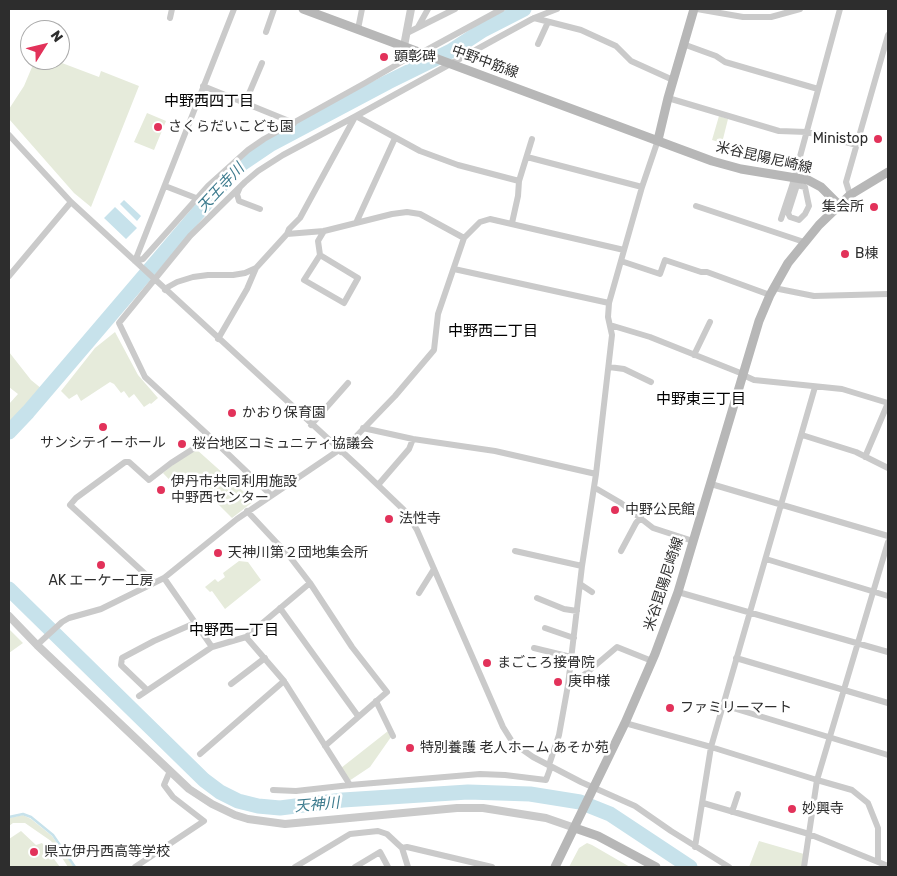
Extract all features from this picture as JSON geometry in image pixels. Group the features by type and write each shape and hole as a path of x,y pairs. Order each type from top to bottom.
{"main road":[{"name":"中野中筋線","path":"303,9 658,140"},
{"path":"658,140 683,44 696,9"},
{"name":"米谷昆陽尼崎線","path":"555,867 625,723 652,661 678,592 743,375 760,321 772,291 788,263 804,242 839,205 822,187 808,180 794,183 741,169 658,140"},
{"path":"839,205 850,194 888,172"},
{"path":"575,828 598,836 656,867"}],"street":[{"path":"170,18 172,9"},
{"path":"137,264 203,86 234,9"},
{"path":"266,32 274,9"},
{"path":"358,29 362,9"},
{"path":"411,9 407,33 416,51"},
{"path":"418,27 428,9"},
{"path":"407,33 455,9"},
{"path":"137,264 196,198 248,150 264,139 410,57 416,51 502,9"},
{"path":"271,495 145,377 119,323 190,236 258,171 283,155 450,63 534,18 557,9"},
{"path":"696,9 743,17 770,17 800,9"},
{"path":"794,183 804,187 809,206 805,214 798,220 790,217 788,214 794,183 840,9"},
{"path":"534,18 581,30 616,46 631,61 673,80"},
{"path":"538,44 548,22"},
{"path":"850,194 846,182 887,44 888,35"},
{"path":"683,44 716,56 725,62 818,89"},
{"path":"246,103 262,63"},
{"path":"203,86 294,123"},
{"path":"668,98 779,131 807,132 857,144"},
{"path":"356,116 420,151 446,161 519,181"},
{"path":"218,339 247,289 256,268 300,218 356,116"},
{"path":"9,135 71,202 397,502 412,522 508,735 520,749 593,790 635,806 695,847 729,867"},
{"path":"356,222 395,138"},
{"path":"512,224 519,181 532,139"},
{"path":"272,790 296,791 480,774 546,780 559,735 568,685 609,368 612,335 608,317 610,304 642,187 658,140"},
{"path":"527,157 642,187"},
{"path":"781,219 794,183"},
{"path":"165,186 196,198"},
{"path":"240,187 239,200 260,208"},
{"path":"9,276 71,202"},
{"path":"696,206 710,213 751,220 804,242"},
{"path":"287,234 324,231 356,222 407,212 420,214 464,238"},
{"path":"40,642 69,618 101,609 164,578 247,511 340,451 395,396 434,350 438,314 464,238 480,222 490,219 624,250"},
{"path":"320,255 358,278 344,303 304,280 320,255 318,241 324,231"},
{"path":"621,261 660,274 665,260 701,272 707,272 772,291 814,296 888,294"},
{"path":"166,290 177,282 193,277 233,275 245,273 256,268"},
{"path":"454,269 610,304"},
{"path":"694,355 710,322"},
{"path":"610,325 650,337 754,380 842,389 888,403 866,457"},
{"path":"609,368 624,370 651,382"},
{"path":"311,424 342,394 348,383"},
{"path":"695,847 711,747 815,387"},
{"path":"363,428 413,439 495,451 596,474"},
{"path":"154,582 70,505 76,498 125,462 129,462 149,480 196,447 207,434"},
{"path":"802,435 856,452 888,468"},
{"path":"378,485 409,449 413,439"},
{"path":"711,484 888,536"},
{"path":"594,489 598,489 621,503 653,528 693,541"},
{"path":"247,511 290,557 310,583 352,647 387,692 325,746"},
{"path":"621,551 641,517"},
{"path":"804,867 818,780 888,542"},
{"path":"515,551 582,566"},
{"path":"766,559 888,596"},
{"path":"419,593 434,570"},
{"path":"164,578 212,647"},
{"path":"139,696 212,647 246,637 310,583"},
{"path":"580,584 592,592"},
{"path":"678,592 888,652"},
{"path":"537,598 564,609 577,611"},
{"path":"280,608 358,716"},
{"path":"9,616 40,642 189,789 235,816 285,824 470,808 526,814 554,820 575,828"},
{"path":"147,690 121,664 122,658 162,637 196,623"},
{"path":"545,628 574,638"},
{"path":"246,637 284,681 350,785"},
{"path":"568,685 578,680 617,647 652,661"},
{"path":"534,648 571,657"},
{"path":"231,684 265,658"},
{"path":"736,658 888,704"},
{"path":"200,754 284,681"},
{"path":"376,701 393,736"},
{"path":"723,705 888,755"},
{"path":"625,723 852,790 868,803 878,828 878,861"},
{"path":"135,867 204,821 173,797 164,785 170,771"},
{"path":"732,812 738,794"},
{"path":"703,803 809,834 888,866"},
{"path":"295,867 350,834 378,831 387,834 402,848 408,867"},
{"path":"402,848 407,847 492,867"},
{"path":"355,867 380,852 388,867"}],"green space":[{"path":"70,66 99,77 101,71 139,86 91,207 74,193 9,119 9,109 24,86 31,70 70,70"},
{"path":"147,113 166,121 154,150 134,142"},
{"path":"719,116 728,119 722,143 712,140"},
{"path":"115,332 138,375 158,398 144,407 134,394 129,398 124,391 121,393 110,382 81,401 77,394 69,399 61,391 95,348"},
{"path":"9,352 31,380 42,389 9,426 9,404 18,394 9,387"},
{"path":"196,449 254,501 232,518 191,477 177,488 163,473 181,458"},
{"path":"239,561 248,562 261,580 225,609 212,591 210,592 205,587 215,579 218,582 225,577 223,573"},
{"path":"9,629 23,643 9,653"},
{"path":"388,731 391,737 370,767 349,781 341,768"},
{"path":"23,815 52,836 74,867 68,867 51,841 25,823 13,823 9,826 9,818"},
{"name":"県立伊丹西高等学校","path":"21,831 36,845 42,843 60,867 9,867 9,839"},
{"path":"759,841 804,854 802,867 749,867"},
{"path":"587,843 630,867 569,867 579,848"}],"water":[{"path":"124,200 141,216 137,221 120,204"},
{"path":"115,207 137,228 126,239 104,218"}],"waterway":[{"name":"天王寺川","path":"9,432 237,167 271,144 451,51 483,30 524,9"},
{"name":"天神川","path":"9,589 204,780 220,792 238,801 258,806 280,808 343,800 468,792 530,794 580,802 610,814 690,867"},
{"path":"9,817 23,814 31,817 53,835 75,867"}],"place":[{"name":"顕彰碑","path":"384,57"},
{"name":"さくらだいこども園","path":"158,127"},
{"name":"Ministop","path":"878,139"},
{"name":"集会所","path":"874,207"},
{"name":"B棟","path":"845,254"},
{"name":"かおり保育園","path":"232,413"},
{"name":"サンシテイーホール","path":"103,427"},
{"name":"桜台地区コミュニティ協議会","path":"182,444"},
{"name":"伊丹市共同利用施設 中野西センター","path":"161,490"},
{"name":"中野公民館","path":"615,510"},
{"name":"法性寺","path":"389,519"},
{"name":"天神川第２団地集会所","path":"218,553"},
{"name":"AK エーケー工房","path":"101,565"},
{"name":"まごころ接骨院","path":"487,663"},
{"name":"庚申様","path":"558,682"},
{"name":"ファミリーマート","path":"670,708"},
{"name":"特別養護 老人ホーム あそか苑","path":"410,748"},
{"name":"妙興寺","path":"792,809"},
{"name":"県立伊丹西高等学校","path":"34,852"}],"district":[{"name":"中野西四丁目","path":"209,102"},
{"name":"中野西二丁目","path":"493,332"},
{"name":"中野東三丁目","path":"701,400"},
{"name":"中野西一丁目","path":"234,631"}]}
